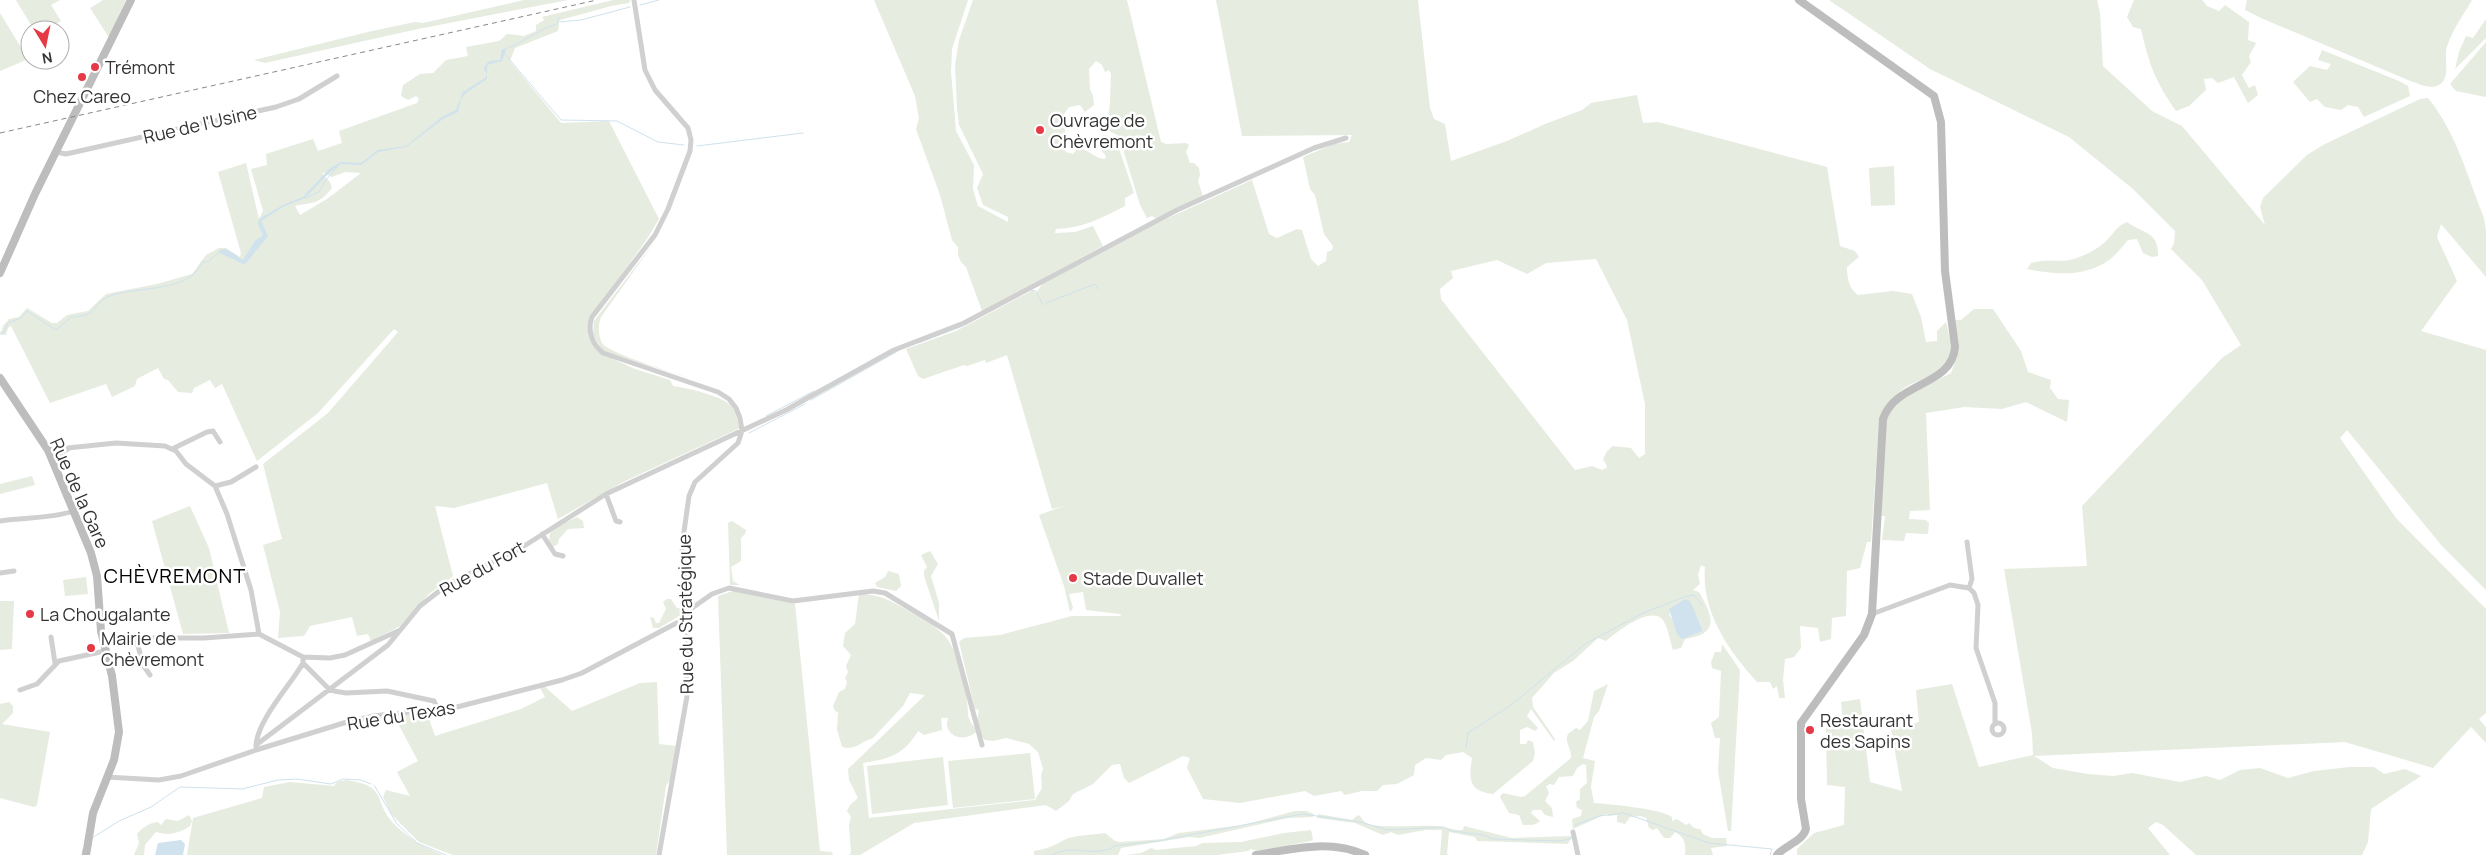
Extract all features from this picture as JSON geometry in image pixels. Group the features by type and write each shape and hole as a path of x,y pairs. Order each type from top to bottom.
{"street":[{"path":"0,273 56,152 132,0"},
{"path":"1777,855 1783,848 1800,838 1806,829 1801,799 1801,723 1864,635 1872,614 1881,428 1886,409 1907,391 1948,368 1954,355 1945,271 1941,122 1934,96 1926,88 1799,0"},
{"path":"634,2 644,70 655,90 688,128 691,146 683,173 655,235 592,317 590,327 592,339 603,353 718,392 729,399 740,418 742,431"},
{"name":"Rue de l'Usine","path":"56,152 66,154 276,107 299,99 338,76"},
{"name":"Rue du Fort","path":"256,747 388,645 420,606 447,585 510,554 606,494 786,410 894,350 970,320 1178,210 1314,148 1346,138"},
{"name":"Rue de la Gare","path":"0,378 48,450 74,510 98,576 104,647 113,685 119,732 114,760 93,813 86,855"},
{"path":"172,448 206,432 213,431 220,442"},
{"name":"Rue du Stratégique","path":"659,855 687,696 686,616 682,546 689,496 695,482 738,443 742,431"},
{"path":"726,438 732,449"},
{"path":"48,450 124,444 160,445 172,448 215,486 227,514 251,590 259,634"},
{"path":"52,459 70,448"},
{"path":"215,486 231,482 256,467"},
{"path":"606,494 616,521 620,522"},
{"path":"0,521 38,518 74,510"},
{"path":"542,534 555,554 563,556"},
{"path":"1967,542 1972,578 1969,588"},
{"path":"0,573 14,571"},
{"path":"1872,614 1950,585 1969,588 1974,593 1978,605 1976,648 1995,703 1995,724"},
{"name":"Rue du Texas","path":"106,778 159,780 181,776 256,747 373,716 438,709 481,701 574,676 686,616 712,594 729,588 793,601 864,591 885,594 952,634 982,745"},
{"path":"303,660 345,655 398,632"},
{"path":"20,690 37,684 55,663 104,647 119,639 204,638 259,634 303,660 329,689 346,693 387,691 434,701 438,709"},
{"path":"51,637 55,663"},
{"path":"136,638 144,665 150,675"},
{"path":"256,747 273,704 293,679 303,660"},
{"path":"1573,832 1578,855"},
{"path":"1256,855 1320,846 1339,847 1365,855"}],"shaded area":[{"path":"16,0 60,0 51,5 60,20 28,20"},
{"path":"103,0 126,0 108,36 90,8"},
{"path":"524,0 568,0 418,29 265,63 254,60 372,31 415,22 423,23"},
{"path":"613,0 630,0 629,3 557,21 559,24 558,31 515,48 510,61 561,123 609,121 659,219 647,239 589,320 588,335 591,342 598,352 635,369 670,380 673,386 699,391 725,401 733,408 739,427 623,482 558,519 547,483 454,508 435,506 453,576 429,594 400,626 371,641 368,634 357,636 352,617 310,626 304,636 278,638 280,612 263,545 282,539 263,464 328,413 398,332 394,329 318,413 257,461 222,384 215,388 210,380 194,388 192,393 178,392 168,380 164,379 158,368 137,379 135,386 112,397 106,384 50,403 11,326 8,328 6,335 0,335 3,326 9,319 19,317 27,308 52,323 57,323 67,315 88,311 106,294 157,284 192,274 206,255 219,248 226,248 240,257 241,253 218,172 246,163 259,219 263,211 251,169 267,165 266,154 313,139 318,151 342,143 339,131 417,103 419,99 416,96 408,100 401,96 403,85 420,74 433,73 446,60 468,56 466,47 499,41 507,34 524,36 536,31 536,25 544,20 542,17","holes":["323,172 332,177 345,172 361,173 327,199 300,215 295,206 319,200 332,188"]},
{"path":"874,0 968,0 952,49 951,72 956,131 974,165 973,189 978,206 1008,222 1008,217 983,205 977,188 983,174 959,125 955,65 959,40 973,0 1127,0 1161,142 1166,144 1186,143 1189,145 1186,152 1190,163 1194,163 1199,168 1200,175 1198,181 1203,196 1157,219 1152,216 1147,218 1140,205 1119,136 1105,129 1109,109 1111,74 1109,70 1105,72 1102,65 1096,61 1089,69 1090,89 1094,105 1085,112 1080,105 1069,107 1064,114 1066,152 1073,154 1078,148 1101,159 1105,159 1106,156 1101,150 1101,142 1105,140 1103,135 1115,137 1134,193 1125,198 1125,206 1100,218 1075,227 1056,229 1055,233 1075,232 1093,226 1103,246 982,311 966,267 958,255 958,247 952,240 940,195 916,129 919,118 915,96"},
{"path":"1216,0 1418,0 1430,108 1434,119 1445,124 1451,161 1507,141 1582,110 1591,103 1637,95 1643,123 1658,122 1827,167 1840,246 1855,251 1859,257 1847,267 1848,279 1852,290 1858,295 1893,291 1912,294 1921,317 1926,342 1937,341 1937,331 1946,322 1951,349 1950,357 1943,368 1901,390 1890,402 1879,421 1871,542 1867,542 1860,568 1847,571 1846,616 1832,618 1831,639 1820,642 1818,628 1800,626 1801,648 1794,657 1785,659 1783,680 1785,698 1779,698 1777,686 1773,689 1770,682 1757,682 1727,643 1712,614 1707,599 1705,567 1701,565 1698,575 1700,584 1693,590 1699,592 1708,610 1710,623 1708,629 1696,637 1685,639 1681,648 1673,650 1665,623 1657,616 1642,618 1606,641 1598,638 1573,661 1554,673 1532,698 1533,707 1555,739 1554,741 1531,709 1527,716 1538,728 1535,731 1527,727 1520,730 1520,744 1526,744 1528,740 1533,742 1535,753 1533,761 1493,794 1479,790 1472,783 1470,772 1472,758 1463,752 1446,755 1441,760 1426,758 1415,765 1414,775 1397,784 1383,785 1377,791 1362,791 1345,795 1341,791 1314,796 1305,791 1240,803 1203,799 1187,768 1190,758 1183,756 1129,783 1124,778 1120,764 1112,765 1093,784 1073,794 1069,801 1056,811 1046,805 914,823 860,855 849,855 851,853 849,825 851,817 847,811 850,805 858,798 849,780 848,769 925,695 910,693 903,706 872,739 852,748 842,747 837,729 838,712 835,711 833,706 839,692 845,689 847,682 845,678 848,672 846,666 851,655 843,646 845,633 855,624 859,594 873,595 891,601 927,622 944,635 954,651 958,662 964,685 968,716 977,731 967,737 956,736 948,729 948,718 941,718 942,730 924,735 918,731 901,751 881,760 863,763 869,818 1035,800 1042,788 1041,776 1043,769 1038,752 1029,744 1006,738 993,741 985,740 981,736 977,721 979,710 975,709 959,642 964,638 1000,635 1072,616 1121,616 1120,614 1086,610 1083,592 1069,594 1073,608 1070,612 1064,586 1039,515 1064,506 1052,509 1007,355 986,363 985,360 967,366 964,365 923,379 918,376 906,349 956,331 1033,290 1036,293 1043,283 1157,223 1252,180 1269,234 1277,238 1297,229 1302,230 1311,259 1318,266 1326,261 1327,252 1332,250 1333,246 1324,234 1315,195 1310,189 1303,157 1334,144 1349,142 1352,135 1242,136","holes":["1596,259 1627,320 1645,404 1645,454 1639,458 1631,448 1613,446 1607,451 1603,459 1607,466 1606,468 1602,470 1592,466 1575,470 1441,299 1440,289 1453,278 1451,271 1497,260 1527,274 1546,263","1689,601 1703,631 1688,636 1673,621 1669,614"]},
{"path":"1829,0 2097,0 2100,13 2103,66 2152,111 2182,126 2265,225 2260,207 2263,198 2307,155 2323,145 2420,99 2428,98 2438,111 2454,140 2484,218 2486,231 2486,277 2441,224 2437,237 2457,281 2421,331 2486,350 2486,590 2442,546 2347,430 2340,438 2396,518 2486,609 2486,713 2479,719 2486,727 2486,743 2471,727 2433,768 2345,742 2034,756 2053,768 2113,776 2132,773 2180,782 2206,776 2220,780 2240,770 2260,768 2288,778 2314,771 2349,767 2374,767 2384,774 2405,769 2421,776 2371,809 2368,842 2362,855 2196,855 2163,825 2156,822 2148,828 2170,855 1797,855 1797,849 1814,833 1844,825 1845,787 1827,785 1826,726 1843,722 1841,702 1860,699 1870,782 1902,791 1891,729 1919,722 1916,690 1952,684 1979,767 2033,755 2032,733 2004,569 2087,566 2082,506 2222,358 2241,345 2202,280 2171,249 2174,243 2175,231 2133,189 2069,137 1930,69"},
{"path":"2134,0 2202,0 2207,6 2219,11 2225,5 2249,22 2248,40 2256,43 2249,56 2251,62 2242,75 2249,88 2255,85 2258,95 2248,103 2234,77 2218,83 2212,78 2204,79 2206,90 2189,106 2176,111 2154,72 2141,29 2133,27 2127,17"},
{"path":"2247,0 2472,0 2447,46 2445,78 2439,85 2432,87 2408,80 2261,18 2245,10"},
{"path":"0,13 20,46 20,62 0,71"},
{"path":"2486,19 2486,38 2455,69 2459,52 2466,36 2473,38"},
{"path":"2486,42 2486,97 2456,91 2450,84"},
{"path":"2322,50 2399,81 2408,86 2410,96 2364,117 2358,107 2348,105 2341,110 2325,107 2317,99 2310,102 2293,82 2310,66 2327,70 2331,64 2318,60"},
{"path":"1894,166 1895,205 1871,206 1869,168"},
{"path":"2127,222 2153,237 2158,248 2158,256 2152,257 2143,253 2137,239 2128,240 2112,258 2100,266 2080,272 2048,273 2027,269 2031,263 2067,261 2085,255 2101,245 2117,228"},
{"path":"656,240 601,317 600,337 602,343 607,348 617,353 695,380 603,351 593,335 594,321"},
{"path":"1974,309 1993,309 2021,351 2028,372 2051,380 2050,388 2058,399 2069,400 2067,422 2026,402 2002,409 1964,407 1926,413 1930,510 1910,511 1909,519 1926,520 1929,523 1928,534 1906,533 1904,541 1882,540 1885,516 1881,516 1886,421 1892,408 1903,398 1951,373 1957,357 1956,320 1961,320"},
{"path":"32,476 35,485 0,494 0,484"},
{"path":"190,506 209,548 229,633 183,634 152,521"},
{"path":"577,517 583,521 584,528 568,529 559,539 558,544 553,547 549,541 550,533 560,525"},
{"path":"732,521 746,530 741,538 741,561 731,567 733,581 740,585 730,585 728,523"},
{"path":"930,551 938,564 931,576 939,603 939,621 924,576 924,571 927,567 921,555"},
{"path":"888,571 899,574 901,586 896,591 877,587 875,583 885,577"},
{"path":"86,577 88,594 65,596 63,580"},
{"path":"733,591 795,604 820,851 832,852 833,855 727,855 718,596"},
{"path":"671,599 677,608 683,608 681,615 659,628 653,628 650,617 654,618 656,623 659,623 666,609 663,602"},
{"path":"0,601 14,601 12,649 0,650"},
{"path":"1722,644 1740,670 1731,831 1728,831 1718,771 1720,738 1715,738 1711,723 1719,717 1721,671 1712,668 1711,662 1715,652 1721,652"},
{"path":"657,682 659,744 676,746 671,778 666,786 656,855 453,855 419,842 391,814 383,797 386,790 410,796 397,772 418,761 394,716 427,713 435,736 521,709 545,697 539,686 543,685 572,711 640,683"},
{"path":"1608,684 1599,711 1594,717 1583,758 1595,761 1591,787 1594,803 1635,807 1666,814 1672,817 1672,821 1677,819 1686,825 1689,823 1694,828 1700,829 1703,834 1712,838 1726,838 1727,846 1711,848 1713,855 1685,855 1685,845 1681,836 1675,832 1670,838 1664,838 1657,828 1653,830 1649,828 1646,818 1641,816 1630,817 1625,824 1617,822 1617,815 1609,816 1606,814 1573,829 1572,819 1581,816 1582,810 1577,808 1576,802 1580,799 1580,789 1587,783 1586,765 1583,764 1577,768 1573,776 1559,777 1554,785 1546,786 1549,793 1545,801 1552,808 1553,817 1545,815 1541,810 1533,810 1531,813 1540,821 1530,825 1523,825 1519,815 1509,813 1500,797 1503,793 1521,797 1525,796 1571,758 1567,740 1568,734 1576,728 1580,730 1588,721 1594,691"},
{"path":"9,702 13,706 13,713 2,724 50,732 37,805 34,807 0,798 0,704"},
{"path":"1030,753 1035,799 953,808 948,761"},
{"path":"943,757 948,805 872,814 867,766"},
{"path":"346,780 369,786 378,795 383,808 394,824 417,842 443,855 187,855 193,818 262,798 264,787 290,782 334,786 337,782"},
{"path":"1295,811 1306,811 1314,814 1313,817 1288,818 1199,838 1189,837 1121,848 1118,855 1034,855 1034,851 1078,836 1105,833 1115,841 1120,842 1164,839 1179,833 1243,825"},
{"path":"1318,814 1352,820 1358,815 1366,823 1379,826 1435,826 1463,830 1464,826 1512,838 1572,836 1568,844 1477,841 1475,837 1449,832 1447,854 1449,855 1440,855 1442,830 1425,830 1398,835 1391,832 1383,835 1355,823 1317,818"},
{"path":"189,815 192,821 190,826 174,833 156,832 145,845 144,855 134,855 139,843 137,834 144,827 158,822 161,825 166,819 178,821"},
{"path":"1311,830 1313,839 1311,841 1258,851 1251,849 1217,855 1126,855 1141,853 1151,848 1156,850 1196,846 1202,843 1241,842 1284,833"}],"water":[{"path":"502,49 506,50 502,61 487,65 487,75 484,69 487,64 490,61 500,60"},
{"path":"487,75 487,79 466,93 461,99 458,112 443,119 406,147 378,152 361,165 341,164 330,172 305,198 283,207 261,221 268,236 246,263 243,264 220,253 219,250 226,249 243,260 255,241 263,235 258,224 259,219 283,205 303,197 329,169 341,162 361,163 378,150 406,146 442,117 456,110 463,92"},
{"path":"1685,599 1690,601 1703,631 1682,639 1677,634 1669,609"},
{"path":"181,840 185,844 183,855 155,855 158,843"}],"waterway":[{"path":"640,5 659,0"},
{"path":"558,22 581,20 630,7"},
{"path":"503,50 557,24 559,18"},
{"path":"504,53 561,120 617,121 658,142 684,145"},
{"path":"697,146 803,133"},
{"path":"305,198 319,192 337,167"},
{"path":"0,333 4,332 8,323 21,318 27,311 56,330 71,317 91,312 104,299 110,296 162,287 187,279 196,272 202,262 208,262 219,252"},
{"path":"1046,303 1095,284 1098,289"},
{"path":"1031,290 1036,291 1043,305"},
{"path":"918,343 963,326"},
{"path":"811,400 898,351"},
{"path":"766,416 814,391"},
{"path":"749,433 805,404"},
{"path":"1466,748 1468,733 1511,705 1585,644 1643,613 1687,596 1694,595 1703,606"},
{"path":"92,838 119,821 151,807 180,787 242,789 278,780 297,779 331,784 343,779 361,780 371,784"},
{"path":"374,785 397,824 417,843 446,855"},
{"path":"1575,825 1599,816 1624,813 1709,843 1772,849 1770,855"},
{"path":"1051,855 1068,850 1104,850 1115,846 1158,841 1302,814 1361,822 1387,830 1443,827 1452,831 1483,835 1493,839 1561,841 1573,838"},
{"path":"82,855 83,849"}],"railway":[{"path":"0,133 597,0"}],"place":[{"name":"Trémont","path":"95,67"},
{"name":"Chez Careo","path":"82,77"},
{"name":"Ouvrage de Chèvremont","path":"1040,130"},
{"name":"Stade Duvallet","path":"1073,578"},
{"name":"La Chougalante","path":"30,614"},
{"name":"Mairie de Chèvremont","path":"91,648"},
{"name":"Restaurant des Sapins","path":"1810,730"}],"district":[{"name":"CHÈVREMONT","path":"175,575"}]}
